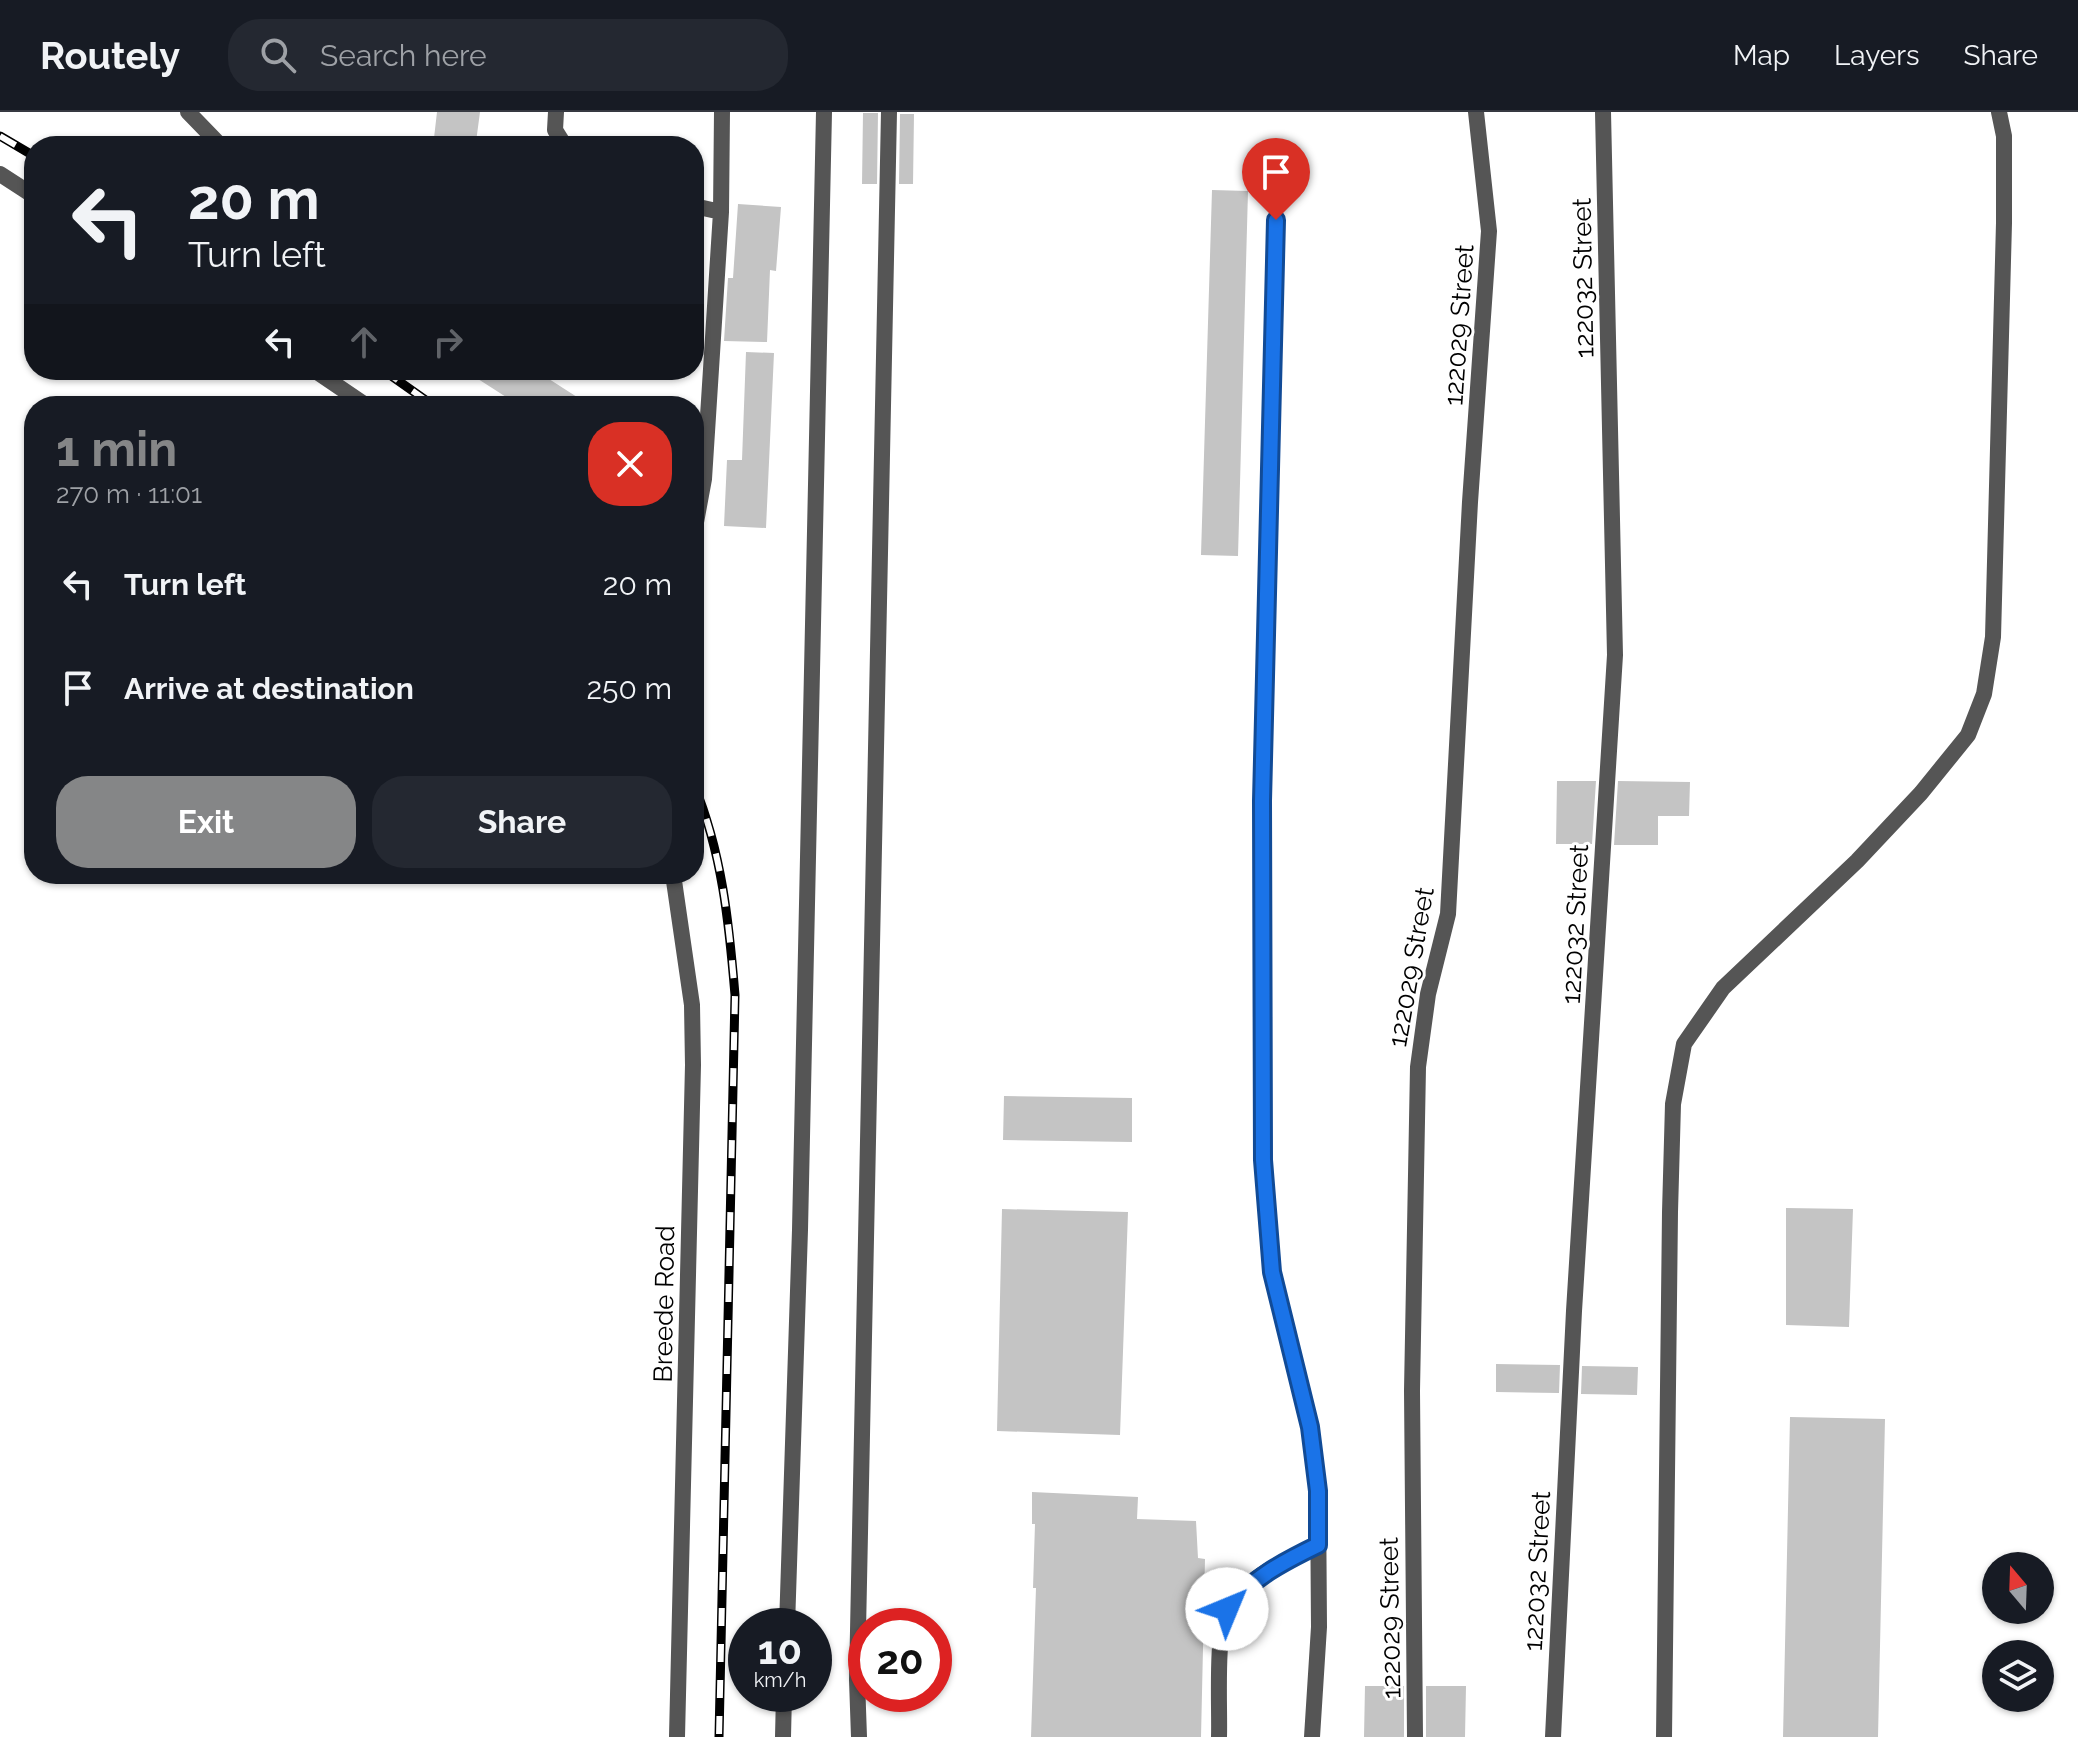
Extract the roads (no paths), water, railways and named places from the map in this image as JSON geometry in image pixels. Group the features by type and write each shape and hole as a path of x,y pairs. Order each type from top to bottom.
{"street":[{"path":"188,112 211,136"},
{"path":"556,112 555,130 559,136"},
{"path":"704,479 721,212 722,112"},
{"path":"788,1608 800,1230 824,112"},
{"path":"859,1737 857,1680 889,112"},
{"name":"122029 Street","path":"1415,1737 1412,1391 1418,1067 1428,994 1448,914 1470,502 1489,231 1476,112"},
{"name":"122032 Street","path":"1553,1737 1574,1311 1615,655 1603,112"},
{"path":"1664,1737 1670,1197 1673,1104 1684,1044 1723,988 1857,861 1921,793 1968,735 1984,694 1993,637 2004,223 2004,136 1999,112"},
{"path":"0,174 24,190"},
{"path":"704,208 721,212"},
{"path":"1276,220 1262,801 1263,1160 1272,1272 1310,1427 1318,1491 1319,1627 1312,1737"},
{"path":"329,380 352,396"},
{"name":"Breede Road","path":"674,884 692,1005 693,1065 677,1737"},
{"path":"1219,1737 1221,1643 1227,1609 1242,1590 1273,1567 1318,1545"},
{"path":"783,1737 784,1712"}],"railway":[{"path":"0,136 24,150"},
{"path":"397,380 420,396"},
{"path":"704,810 718,862 727,915 735,995 719,1737"}]}
